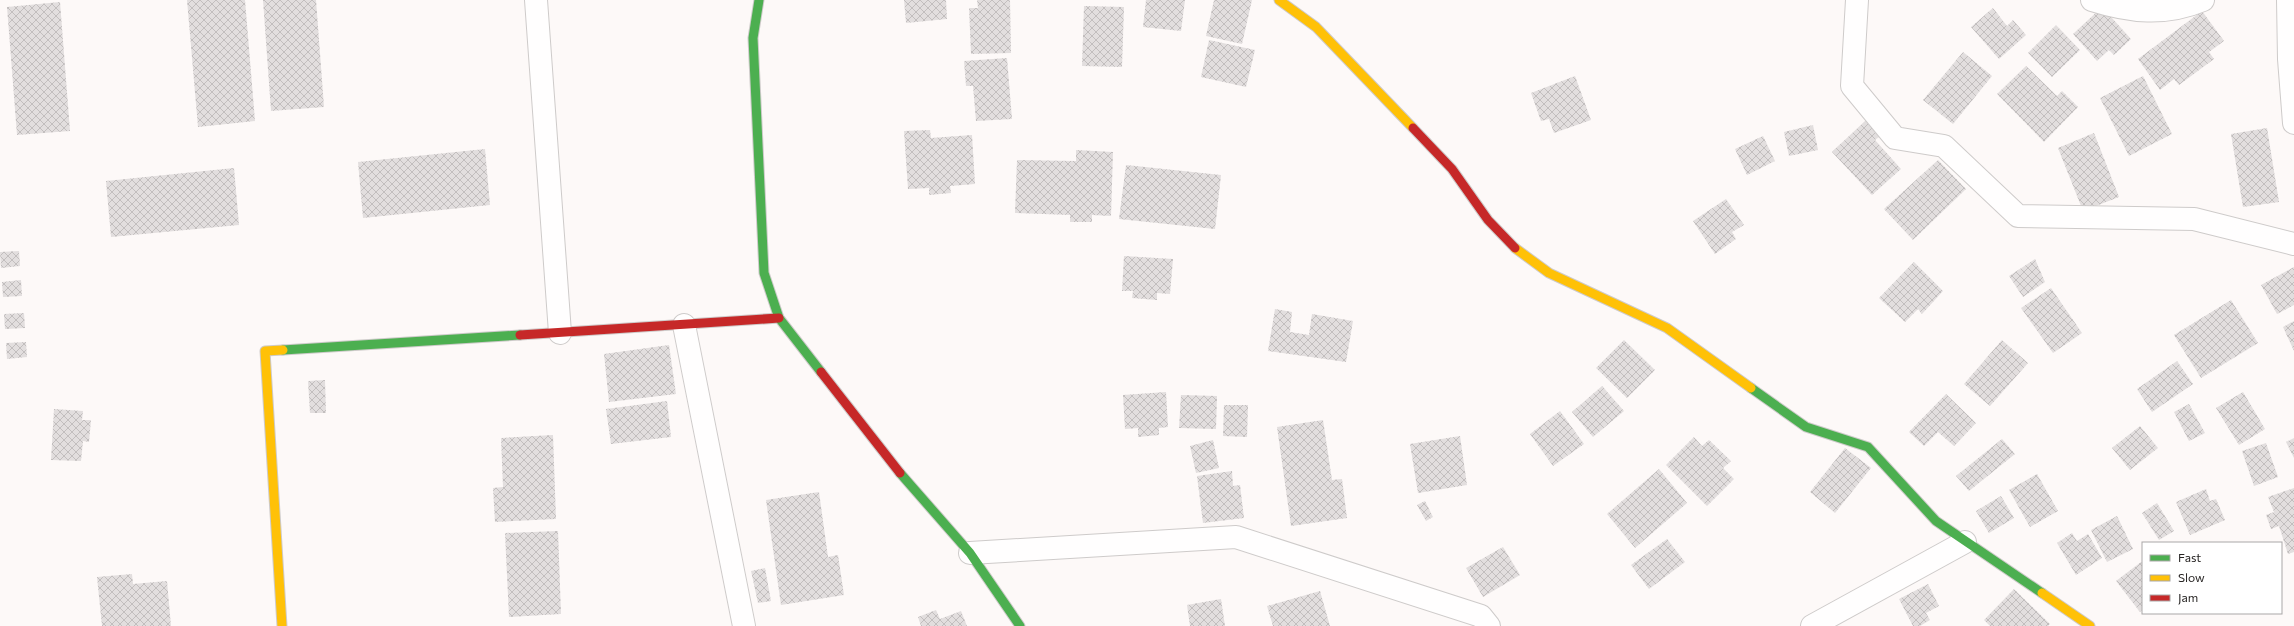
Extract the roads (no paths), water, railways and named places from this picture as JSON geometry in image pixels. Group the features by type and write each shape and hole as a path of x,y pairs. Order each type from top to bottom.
{"street":[{"path":"536,0 560,333"},
{"path":"759,0 753,38 764,273 780,318 895,468 970,553 1020,626"},
{"path":"1279,0 1316,27 1452,169 1488,220 1510,244 1549,273 1667,328 1806,426 1868,447 1936,521 2090,626"},
{"path":"1857,0 1852,86 1895,138 1944,146 2018,216 2194,220 2294,244"},
{"path":"2092,0 2121,9 2167,11 2203,0"},
{"path":"2288,0 2289,59 2294,123"},
{"path":"282,626 265,351 780,318"},
{"path":"684,325 744,626"},
{"path":"970,553 1236,537 1481,616 1489,626"},
{"path":"1812,626 1965,542"}]}
